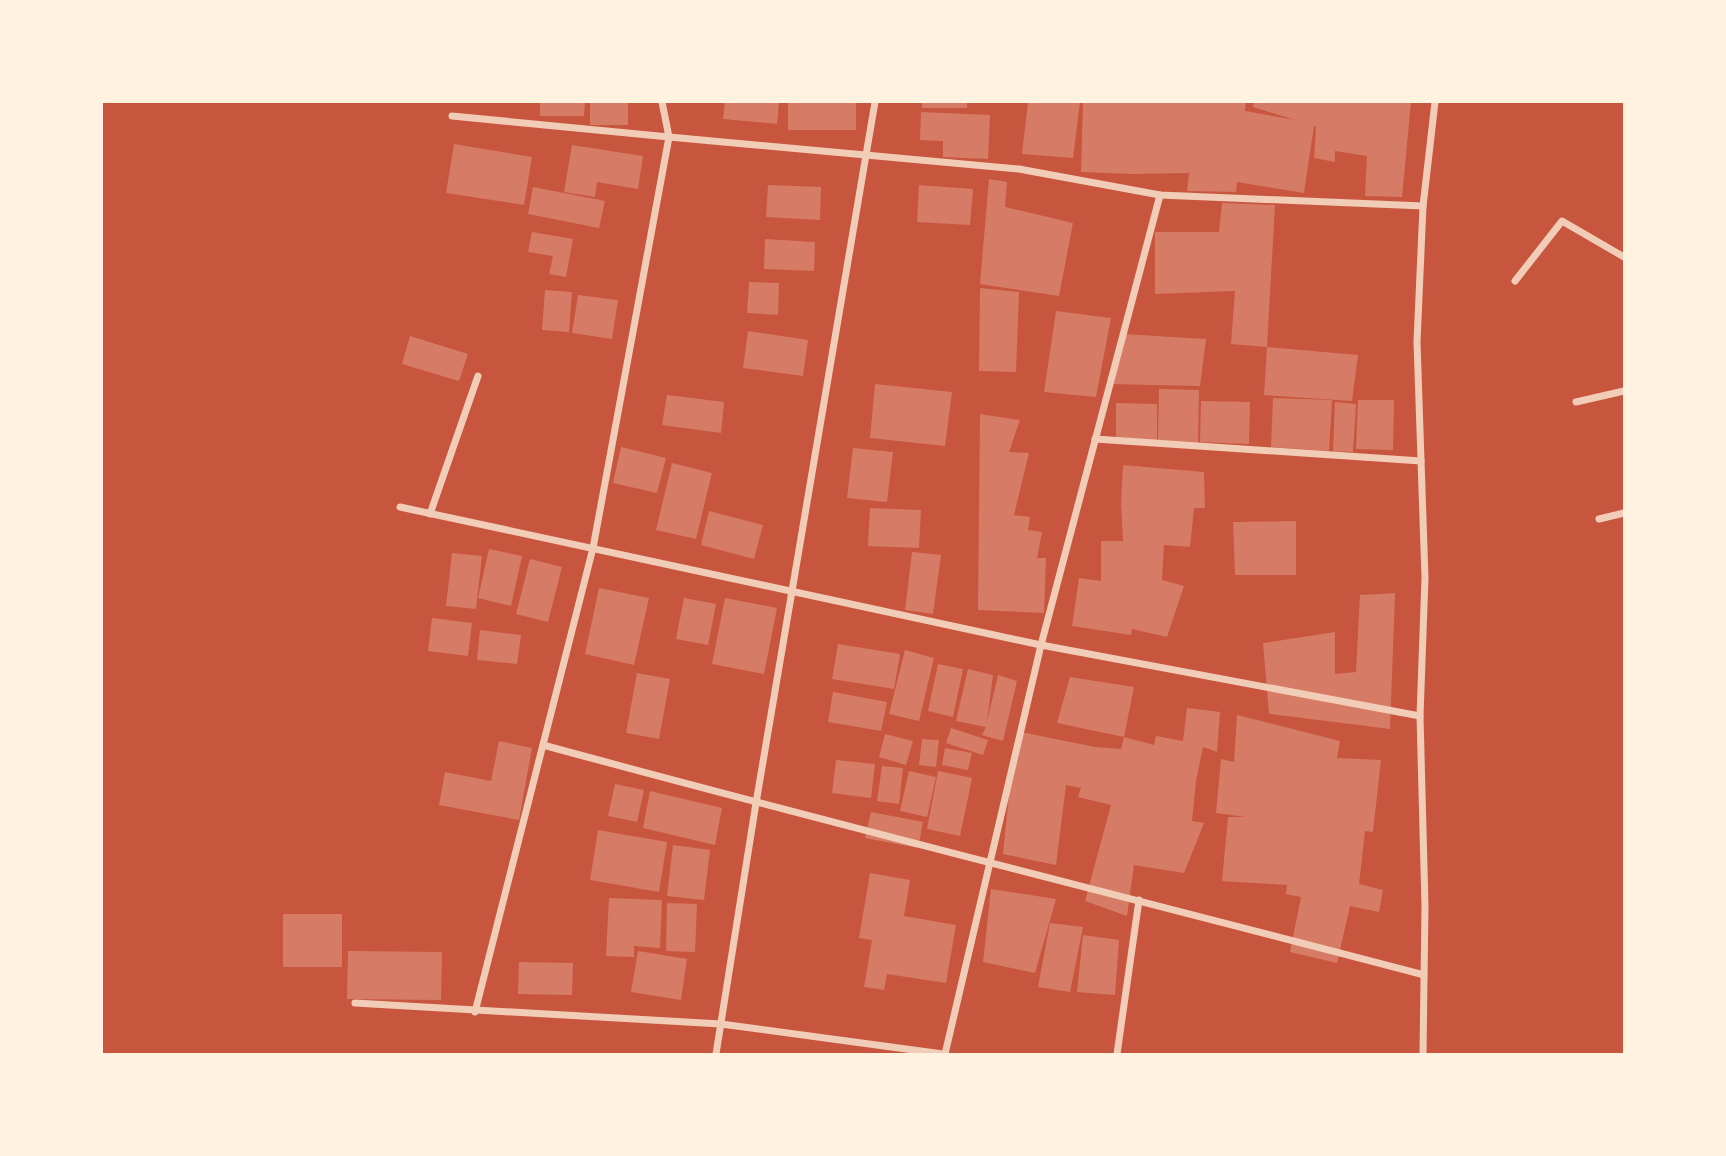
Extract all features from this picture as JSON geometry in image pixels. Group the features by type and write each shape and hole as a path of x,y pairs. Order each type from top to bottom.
{"street":[{"path":"475,1012 593,548 669,137 662,102"},
{"path":"716,1055 874,102"},
{"path":"1423,1055 1425,906 1420,716 1425,578 1418,342 1423,206 1435,102"},
{"path":"452,116 1019,169 1160,195 1423,206"},
{"path":"355,1003 475,1012 721,1024 944,1055 1041,645 1160,195"},
{"path":"1515,281 1562,220 1625,257"},
{"path":"430,514 478,376"},
{"path":"1576,402 1625,391"},
{"path":"1095,439 1421,461"},
{"path":"400,507 1041,645 1420,716"},
{"path":"1599,519 1625,513"},
{"path":"543,745 756,803 990,861 1424,975"},
{"path":"1117,1055 1139,900"}],"building":[{"path":"540,102 585,102 584,116 540,116"},
{"path":"590,102 628,102 628,125 590,125"},
{"path":"725,102 779,102 777,124 723,119"},
{"path":"788,102 856,102 856,130 788,130"},
{"path":"922,102 967,102 967,108 922,108"},
{"path":"1028,102 1080,102 1073,158 1022,154"},
{"path":"1083,102 1246,102 1245,111 1295,120 1253,107 1254,102 1411,102 1402,197 1365,196 1367,156 1335,151 1335,162 1314,158 1314,126 1304,193 1237,182 1236,192 1187,191 1189,173 1081,172"},
{"path":"921,112 990,115 988,159 943,157 943,141 920,140"},
{"path":"454,144 532,157 524,205 446,193"},
{"path":"572,145 643,156 638,189 597,182 595,197 564,192"},
{"path":"989,179 1007,182 1005,207 1073,223 1059,296 980,284"},
{"path":"768,185 821,187 820,220 766,217"},
{"path":"919,185 973,189 970,225 917,222"},
{"path":"533,187 605,201 599,228 528,214"},
{"path":"1222,203 1275,205 1267,347 1231,344 1235,291 1155,294 1155,232 1219,232"},
{"path":"532,232 573,239 566,277 549,274 553,256 528,252"},
{"path":"765,239 815,242 814,271 764,269"},
{"path":"749,282 779,283 778,315 747,313"},
{"path":"980,288 1019,292 1016,372 979,371"},
{"path":"545,290 572,292 569,332 542,330"},
{"path":"578,295 618,300 612,339 572,333"},
{"path":"1056,311 1111,318 1096,397 1044,392"},
{"path":"748,331 808,340 803,376 743,368"},
{"path":"1123,334 1206,339 1200,386 1110,384"},
{"path":"410,336 468,354 459,381 402,364"},
{"path":"1267,347 1358,355 1352,401 1264,395"},
{"path":"875,384 952,392 945,446 870,438"},
{"path":"1159,389 1199,390 1198,442 1158,441"},
{"path":"667,395 724,402 721,433 662,425"},
{"path":"1273,398 1332,400 1329,451 1271,447"},
{"path":"1358,400 1394,400 1393,450 1356,449"},
{"path":"1201,401 1250,402 1249,444 1200,442"},
{"path":"1335,402 1356,404 1353,452 1333,451"},
{"path":"1116,403 1157,404 1157,440 1116,440"},
{"path":"980,414 1020,420 1009,452 1029,453 1014,515 1030,517 1028,530 1042,532 1037,558 1046,558 1044,613 978,610"},
{"path":"621,447 666,458 657,493 613,483"},
{"path":"853,448 893,452 887,502 847,498"},
{"path":"672,463 712,473 696,539 656,530"},
{"path":"1123,465 1204,472 1205,508 1194,508 1190,547 1164,545 1162,580 1184,586 1167,637 1132,629 1131,635 1072,626 1079,578 1101,581 1101,541 1123,541"},
{"path":"870,508 921,510 919,548 868,546"},
{"path":"709,511 763,525 754,559 701,545"},
{"path":"1296,521 1296,575 1235,575 1233,522"},
{"path":"489,549 522,556 511,606 478,598"},
{"path":"912,552 941,555 933,614 905,610"},
{"path":"452,553 482,556 476,609 446,606"},
{"path":"530,559 562,567 548,622 516,614"},
{"path":"599,588 649,598 634,665 585,654"},
{"path":"1395,593 1390,729 1269,714 1263,643 1335,632 1335,674 1356,672 1360,595"},
{"path":"684,598 716,604 708,645 676,639"},
{"path":"725,598 777,608 764,674 712,664"},
{"path":"432,618 472,623 468,656 428,651"},
{"path":"480,630 521,635 517,664 477,660"},
{"path":"838,644 900,654 894,689 832,679"},
{"path":"905,650 934,658 919,721 889,714"},
{"path":"938,664 963,669 953,717 928,711"},
{"path":"968,669 993,675 987,722 998,675 1017,681 1003,741 982,735 986,727 956,721"},
{"path":"637,673 670,679 659,739 626,733"},
{"path":"1070,677 1134,687 1124,737 1057,723"},
{"path":"833,692 887,702 881,731 828,722"},
{"path":"1187,708 1220,712 1217,752 1203,747 1192,821 1204,823 1184,873 1134,865 1127,916 1085,901 1111,805 1078,797 1081,788 1066,785 1056,865 1003,854 1011,775 1021,732 1095,747 1121,749 1124,737 1154,745 1156,736 1183,741"},
{"path":"1237,715 1340,741 1337,758 1381,760 1373,832 1365,831 1359,884 1383,890 1379,912 1350,906 1337,963 1290,952 1301,897 1286,894 1287,885 1222,881 1228,817 1246,817 1216,813 1221,759 1234,762"},
{"path":"951,728 988,740 983,755 946,743"},
{"path":"885,734 913,741 906,765 879,757"},
{"path":"922,739 939,740 936,767 919,765"},
{"path":"499,741 532,748 519,820 439,805 445,772 491,781"},
{"path":"945,748 972,753 968,770 942,765"},
{"path":"836,760 875,764 871,798 832,793"},
{"path":"882,766 903,768 899,804 877,801"},
{"path":"909,771 936,777 927,817 900,811"},
{"path":"938,771 972,778 960,836 927,829"},
{"path":"615,784 644,790 637,822 608,816"},
{"path":"650,791 722,808 715,845 643,828"},
{"path":"871,812 923,822 918,848 865,838"},
{"path":"598,830 667,842 659,892 590,880"},
{"path":"673,845 710,850 704,900 667,896"},
{"path":"870,873 910,880 904,916 956,925 946,983 887,974 884,990 864,987 872,940 859,938"},
{"path":"991,889 1056,899 1035,973 983,962"},
{"path":"609,898 662,900 660,948 634,946 634,957 606,956"},
{"path":"667,903 697,904 695,952 666,951"},
{"path":"283,914 342,914 342,967 283,967"},
{"path":"1050,923 1083,927 1070,992 1038,987"},
{"path":"1083,935 1119,940 1115,995 1077,992"},
{"path":"348,951 442,952 441,1000 347,999"},
{"path":"638,951 687,959 681,1000 631,992"},
{"path":"519,962 573,963 572,995 518,994"}]}
